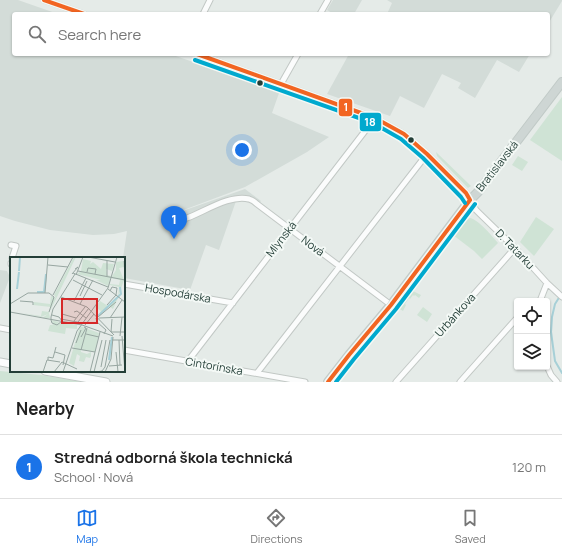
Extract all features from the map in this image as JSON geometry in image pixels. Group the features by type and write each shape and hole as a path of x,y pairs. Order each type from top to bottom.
{"main road":[{"name":"Bratislavská","path":"328,382 391,305 470,200 478,192 562,82"},
{"path":"0,362 10,364"},
{"path":"51,372 106,382"}],"street":[{"path":"44,0 78,12"},
{"path":"204,12 210,0"},
{"path":"321,12 328,0"},
{"name":"D. Tatarku","path":"203,56 375,118 404,134 427,154 466,193 480,214 562,297"},
{"path":"281,84 297,56"},
{"name":"Mlynská","path":"188,361 375,118"},
{"path":"257,373 427,154"},
{"name":"Nová","path":"187,218 216,204 231,200 249,199 290,228 391,305"},
{"path":"11,245 16,246 12,257"},
{"name":"Urbánkova","path":"396,382 515,248"},
{"path":"540,298 547,283"},
{"name":"Hospodárska","path":"125,284 232,303"},
{"path":"460,382 514,321"},
{"path":"0,328 10,330"},
{"name":"Cintorínska","path":"125,350 305,382"},
{"path":"549,370 557,382"}],"shaded area":[{"path":"0,0 18,0 52,12 12,12 12,56 176,56 279,93 272,113 329,137 307,152 245,187 154,221 245,189 261,201 257,206 251,203 236,201 219,250 206,245 190,290 125,278 125,257 123,257 127,231 114,234 93,235 50,230 0,216"},
{"path":"333,0 362,0 355,12 330,12 327,10"},
{"path":"387,0 562,0 550,21 550,12 388,12 392,3"},
{"path":"348,56 529,56 519,72 497,60 475,98 458,88 461,83 442,74 424,108 400,96 390,116 327,94"},
{"path":"0,270 7,271 10,277 0,303"}],"green space":[{"path":"562,97 562,161 530,140"},
{"path":"436,152 471,186 468,188 437,156"},
{"path":"518,156 528,162 522,171 512,165"},
{"path":"536,217 554,229 534,256 520,242"},
{"path":"470,218 474,219 481,225 498,243 482,259 453,235 463,221"},
{"path":"411,290 421,295 419,298 413,295 410,299 409,298 403,311 398,308"},
{"path":"423,307 432,314 427,322 417,315"},
{"path":"0,371 41,375 82,382 0,382"}],"waterway":[{"path":"562,293 555,304 551,332 555,361 562,373"}],"transit line":[{"name":"1","path":"44,0 78,12"},
{"name":"1","path":"203,56 375,118 404,134 427,154 466,193 470,200"},
{"name":"18","path":"195,60 373,123 401,139 423,158 465,203"},
{"name":"1","path":"328,382 391,305 470,200"},
{"name":"18","path":"336,382 396,309 475,204"}],"place":[{"name":"Stredná odborná škola technická","path":"174,239"}]}
